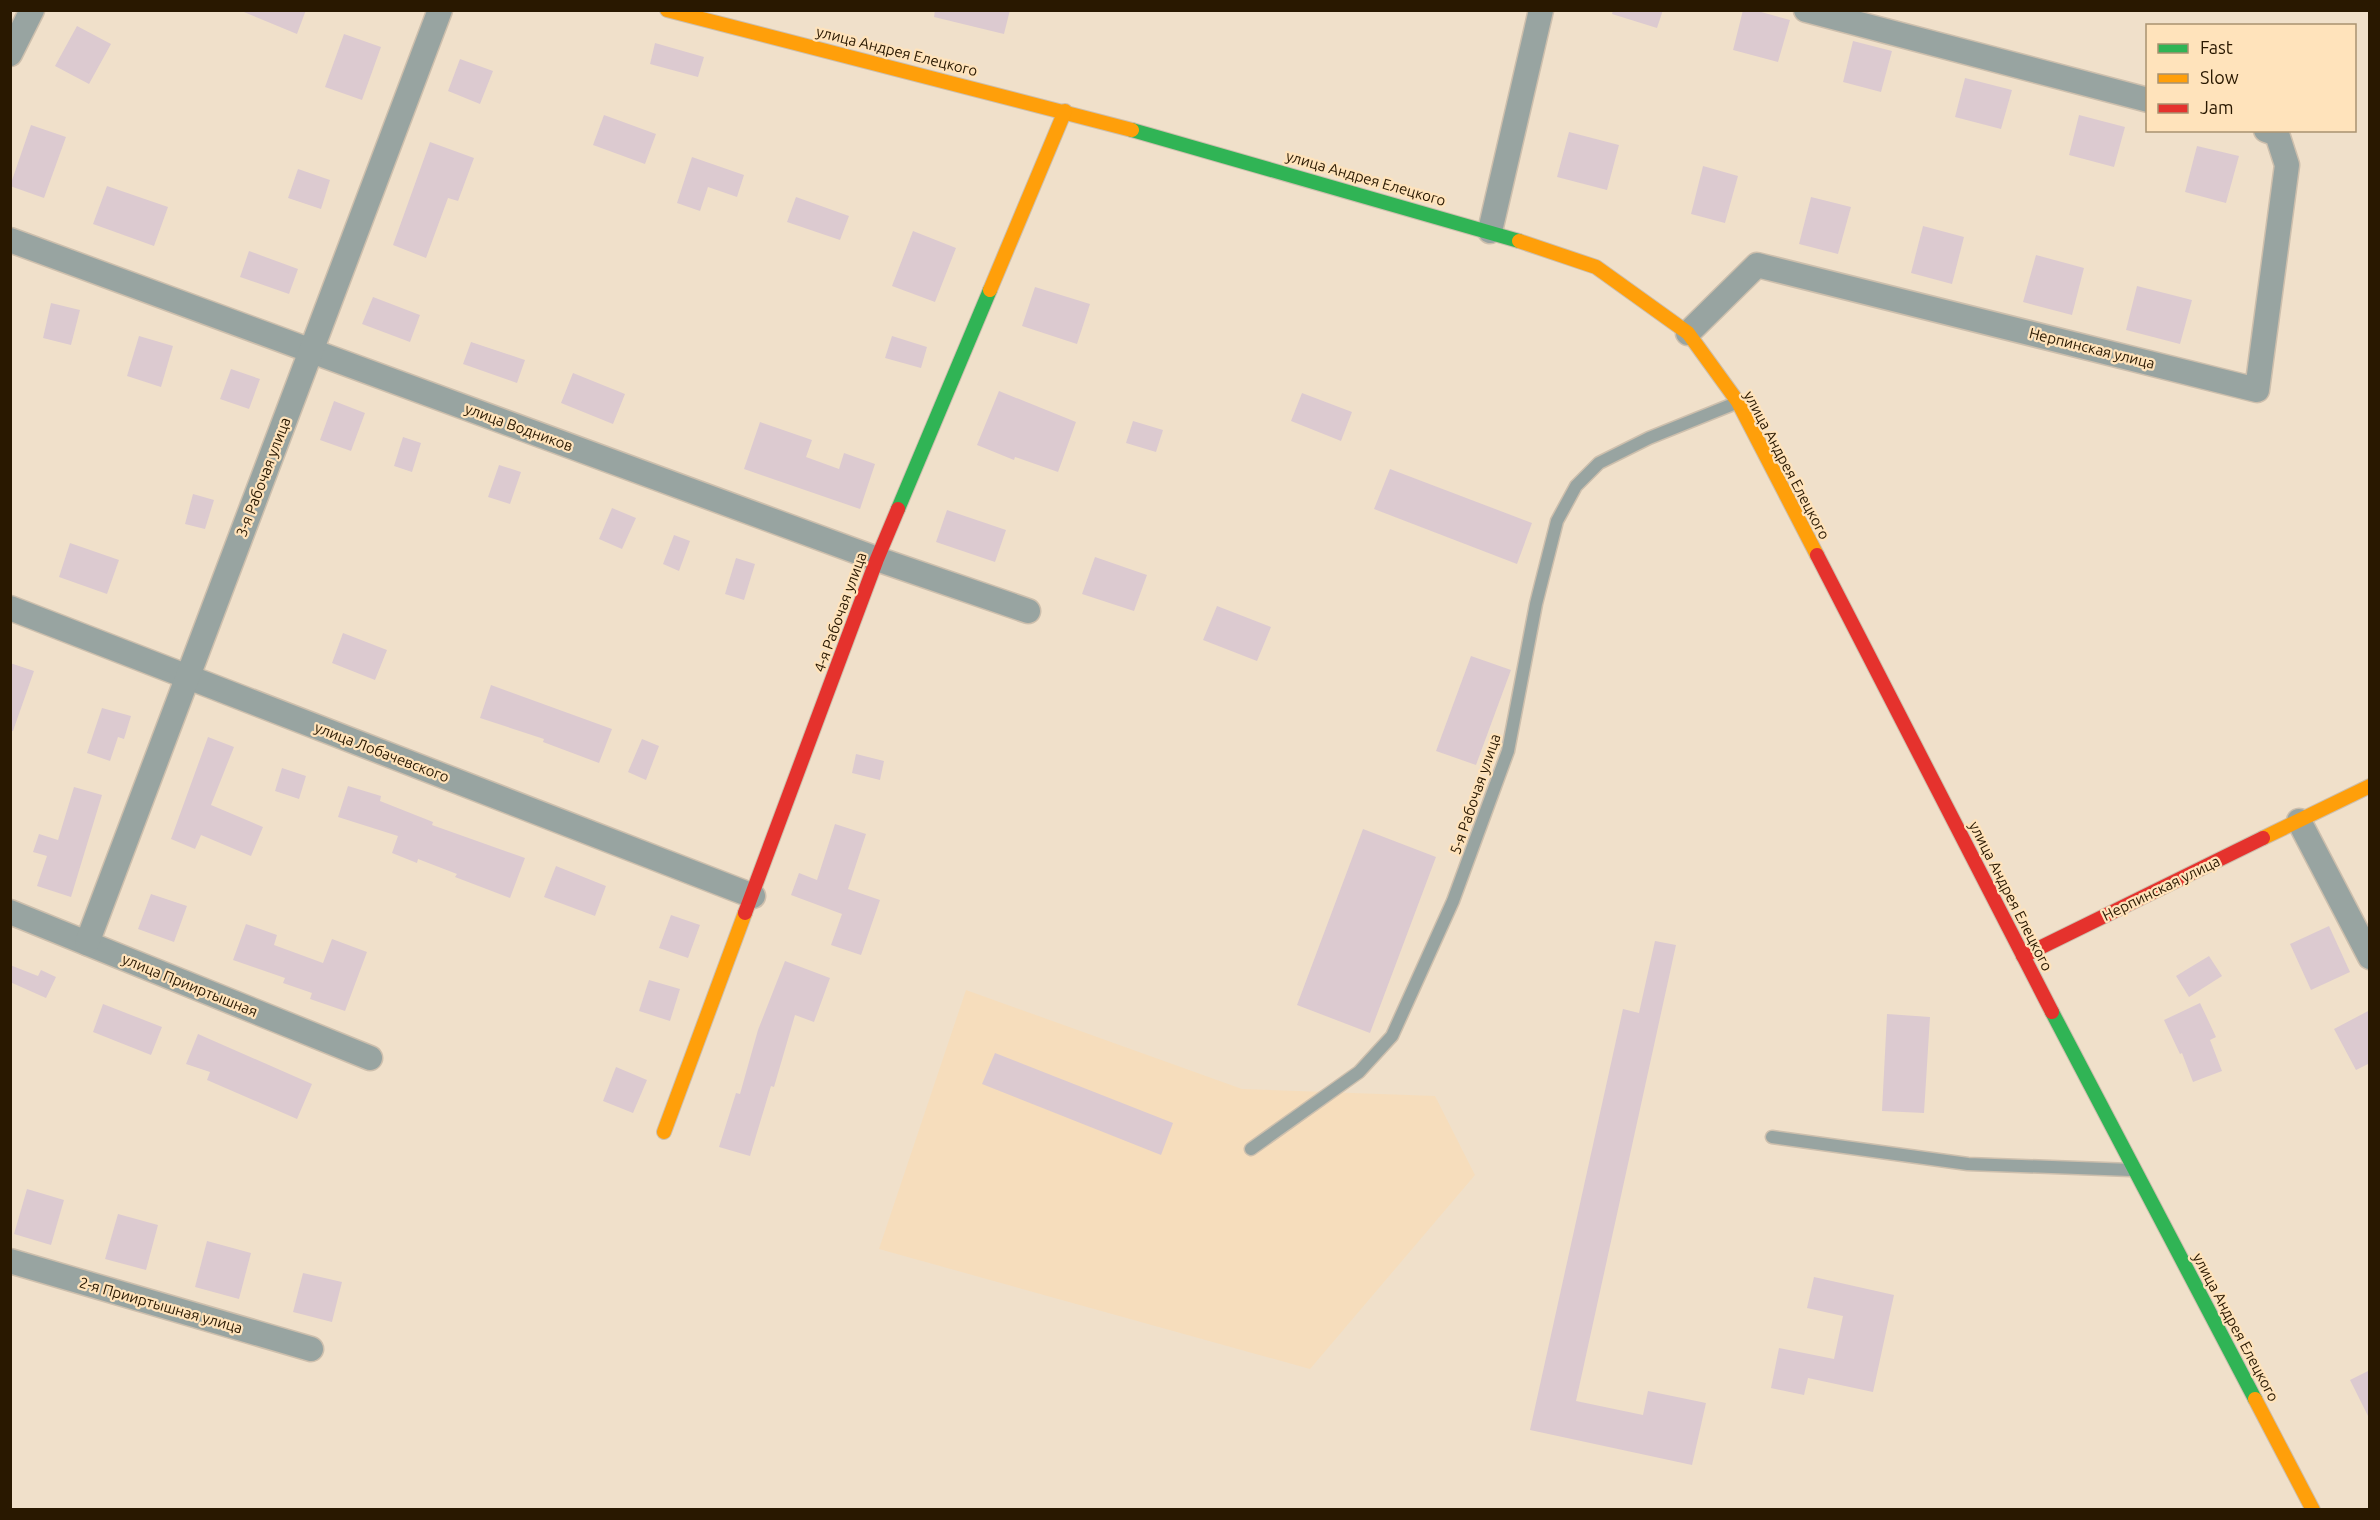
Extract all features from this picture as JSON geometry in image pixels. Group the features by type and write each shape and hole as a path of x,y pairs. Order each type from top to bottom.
{"main road":[{"name":"улица Андрея Елецкого","path":"667,10 1065,111 1490,231 1596,267 1688,333 1737,402 2023,956 2313,1509"},
{"name":"4-я Рабочая улица","path":"664,1132 877,560 1065,111"},
{"name":"Нерпинская улица","path":"2023,956 2370,786"}],"street":[{"path":"10,54 32,10"},
{"name":"3-я Рабочая улица","path":"87,943 440,10"},
{"path":"1490,231 1541,10"},
{"path":"1806,10 2146,99"},
{"name":"Нерпинская улица","path":"1688,333 1757,265 2257,390 2287,165 2277,134 2272,132"},
{"name":"улица Водников","path":"10,240 877,560 1028,611"},
{"name":"улица Лобачевского","path":"10,608 753,896"},
{"path":"2299,821 2370,957"},
{"name":"улица Прииртышная","path":"10,912 370,1058"},
{"name":"2-я Прииртышная улица","path":"10,1261 311,1349"}],"lane":[{"name":"5-я Рабочая улица","path":"1251,1149 1359,1072 1392,1036 1453,902 1509,751 1536,604 1549,552 1557,521 1576,486 1599,463 1649,438 1737,402"},
{"path":"1772,1137 1968,1164 2135,1170"}],"shaded area":[{"path":"966,990 1242,1089 1435,1096 1475,1175 1310,1369 879,1249"}],"building":[{"path":"239,10 306,10 297,34"},
{"path":"935,10 1010,10 1004,34 934,17"},
{"path":"1613,10 1663,10 1657,28 1612,14"},
{"path":"1743,10 1754,10 1790,20 1778,62 1733,50"},
{"path":"77,26 111,44 89,84 55,66"},
{"path":"344,34 381,47 362,100 325,87"},
{"path":"1853,41 1892,51 1881,92 1843,82"},
{"path":"655,43 704,57 698,77 650,64"},
{"path":"460,59 493,71 480,104 448,91"},
{"path":"1965,78 2012,90 2001,129 1955,117"},
{"path":"604,115 656,134 645,164 593,145"},
{"path":"2079,115 2125,127 2114,167 2069,155"},
{"path":"31,125 66,137 44,198 10,186"},
{"path":"1569,132 1619,145 1607,190 1557,177"},
{"path":"430,142 474,158 458,201 448,198 426,258 393,245"},
{"path":"2197,146 2239,156 2226,203 2185,192"},
{"path":"692,157 744,175 737,197 708,187 700,211 677,203"},
{"path":"1703,166 1738,176 1725,223 1691,214"},
{"path":"298,169 330,180 321,209 288,198"},
{"path":"107,186 168,207 154,246 93,224"},
{"path":"796,197 849,216 840,240 787,222"},
{"path":"1811,197 1851,207 1838,254 1799,244"},
{"path":"1923,226 1964,237 1952,284 1911,273"},
{"path":"913,231 956,248 935,302 892,286"},
{"path":"249,251 298,269 289,294 240,277"},
{"path":"2036,255 2084,268 2072,315 2023,302"},
{"path":"2137,286 2192,300 2180,344 2126,330"},
{"path":"1035,287 1090,304 1077,344 1022,326"},
{"path":"373,297 420,315 410,342 362,324"},
{"path":"51,303 80,310 71,345 43,338"},
{"path":"139,336 173,346 161,387 127,376"},
{"path":"892,336 927,347 921,368 885,358"},
{"path":"471,342 525,360 517,383 463,364"},
{"path":"231,369 260,379 249,409 220,399"},
{"path":"573,373 625,394 613,424 561,403"},
{"path":"999,391 1076,422 1058,472 1015,457 1014,460 977,445"},
{"path":"1302,393 1352,412 1341,441 1291,421"},
{"path":"334,401 365,413 351,451 320,440"},
{"path":"1133,421 1163,430 1156,452 1126,443"},
{"path":"760,422 812,440 806,457 839,469 844,453 875,464 860,509 744,469"},
{"path":"403,437 421,443 412,472 394,466"},
{"path":"499,465 521,472 510,504 488,497"},
{"path":"1390,469 1532,523 1517,564 1374,509"},
{"path":"193,494 214,500 205,529 185,524"},
{"path":"612,508 636,518 622,549 599,539"},
{"path":"947,510 1006,530 995,562 936,542"},
{"path":"674,535 690,541 679,571 663,564"},
{"path":"70,543 119,560 107,594 59,577"},
{"path":"1095,557 1147,575 1134,611 1082,594"},
{"path":"736,558 755,564 744,600 725,594"},
{"path":"1217,606 1271,627 1257,661 1203,640"},
{"path":"343,633 387,650 375,680 332,663"},
{"path":"1471,656 1511,670 1476,765 1436,751"},
{"path":"10,663 34,671 13,731 10,731"},
{"path":"491,685 612,729 599,763 543,742 544,739 480,718"},
{"path":"102,708 131,716 124,739 118,737 110,761 87,753"},
{"path":"208,737 234,747 211,805 263,827 251,856 201,835 195,849 171,839"},
{"path":"642,739 659,746 646,780 628,772"},
{"path":"856,754 884,761 880,780 852,773"},
{"path":"282,768 306,776 299,799 275,791"},
{"path":"348,786 381,796 380,801 433,822 432,825 525,858 510,898 455,877 457,874 418,859 417,863 392,853 398,836 338,817"},
{"path":"74,787 102,795 71,897 37,886 47,856 33,852 39,834 58,840"},
{"path":"835,824 866,834 848,889 880,900 861,955 831,945 842,914 791,895 799,873 817,880"},
{"path":"1363,829 1436,857 1370,1033 1297,1005"},
{"path":"556,866 606,886 595,916 544,897"},
{"path":"151,894 187,906 174,942 138,929"},
{"path":"671,915 700,925 688,958 659,948"},
{"path":"246,924 277,935 274,945 323,963 332,939 367,952 345,1011 310,999 312,993 283,983 285,978 233,960"},
{"path":"2329,926 2350,972 2311,990 2290,944"},
{"path":"1655,941 1676,945 1576,1401 1643,1415 1648,1391 1706,1403 1692,1465 1530,1430 1623,1009 1639,1013"},
{"path":"2209,956 2222,976 2189,997 2176,976"},
{"path":"785,961 830,978 814,1022 795,1015 774,1087 771,1086 750,1156 719,1147 736,1093 740,1094 758,1030"},
{"path":"10,965 38,976 41,970 56,977 46,998 10,982"},
{"path":"649,980 680,989 670,1021 639,1011"},
{"path":"2200,1003 2216,1037 2210,1040 2222,1071 2193,1082 2182,1053 2180,1054 2164,1020"},
{"path":"103,1004 162,1027 151,1055 93,1032"},
{"path":"2370,1010 2370,1063 2356,1070 2334,1029"},
{"path":"1887,1014 1930,1017 1924,1113 1882,1111"},
{"path":"198,1034 312,1084 297,1119 207,1080 210,1072 186,1064"},
{"path":"995,1053 1173,1123 1161,1155 982,1084"},
{"path":"616,1067 647,1080 633,1113 603,1101"},
{"path":"27,1189 64,1200 51,1245 14,1234"},
{"path":"118,1214 158,1225 146,1270 105,1259"},
{"path":"207,1241 251,1253 239,1299 195,1287"},
{"path":"303,1273 342,1282 332,1322 293,1312"},
{"path":"1814,1277 1894,1295 1873,1392 1808,1378 1804,1395 1771,1388 1779,1348 1834,1359 1843,1316 1807,1308"},
{"path":"2370,1370 2370,1420 2350,1380"}],"traffic: fast":[{"path":"1132,130 1519,241"},
{"path":"898,509 990,290"},
{"path":"2052,1012 2255,1399"}],"traffic: slow":[{"path":"667,10 1132,130"},
{"path":"990,290 1065,111"},
{"path":"1519,241 1596,267 1688,333 1738,402 1817,555"},
{"path":"2263,838 2370,786"},
{"path":"664,1132 745,913"},
{"path":"2255,1399 2313,1510"}],"traffic: jam":[{"path":"745,913 877,559 898,509"},
{"path":"1817,555 2052,1012"},
{"path":"2023,956 2263,838"}]}
